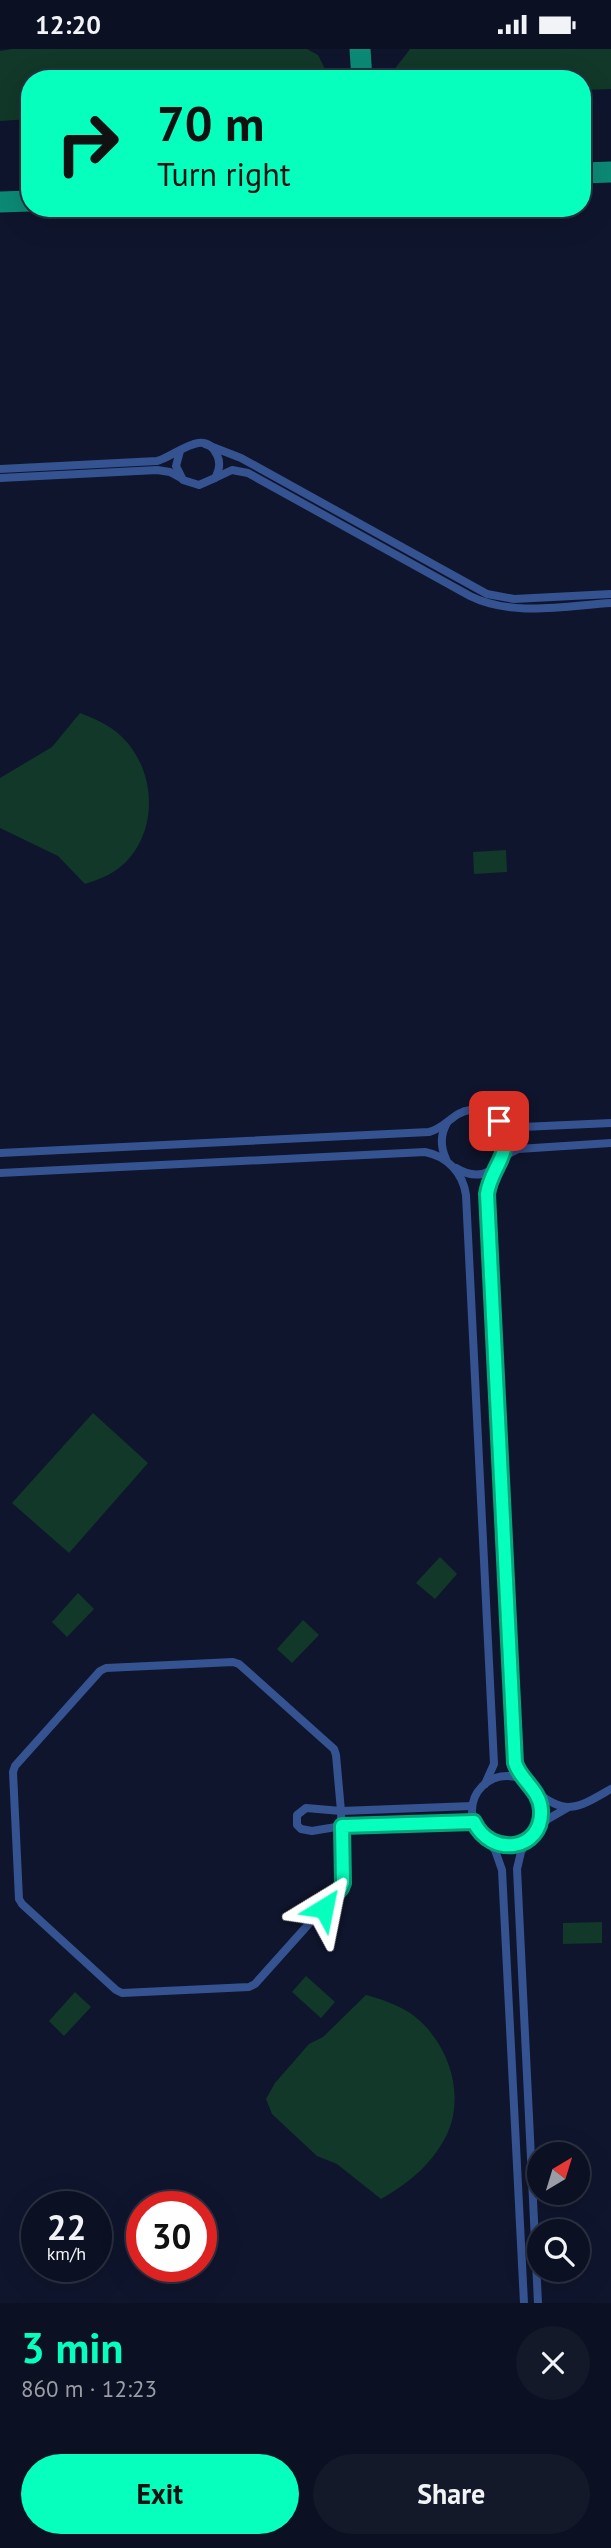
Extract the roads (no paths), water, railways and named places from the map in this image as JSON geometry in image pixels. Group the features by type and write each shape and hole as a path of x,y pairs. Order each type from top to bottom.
{"street":[{"path":"0,469 157,461 194,443 205,444 241,458 487,594 514,599 611,594"},
{"path":"205,444 215,450 219,461 215,478"},
{"path":"180,451 176,466 183,480"},
{"path":"0,478 157,470 170,472 199,485 232,470 248,473 470,596 493,606 514,608 611,603"},
{"path":"0,1153 429,1132 441,1128 453,1116 477,1109 522,1128 611,1123"},
{"path":"492,1115 499,1121 506,1137 506,1146 491,1177 487,1194 515,1763 541,1807 539,1825 521,1852 517,1869 538,2303"},
{"path":"447,1123 441,1137 441,1145 463,1181 466,1195 494,1764 485,1784"},
{"path":"0,1173 425,1152 442,1158 459,1171 476,1174 485,1173 510,1153 523,1147 611,1143"},
{"path":"233,1662 239,1664 334,1749 341,1811 341,1888 255,1984 249,1987 122,1993 19,1899 13,1772 32,1747 100,1671 106,1668 233,1662"},
{"path":"524,2303 502,1870 495,1850 474,1822 472,1806 479,1790 485,1784 492,1779 510,1776 530,1786 548,1801 567,1808 580,1807 611,1789"},
{"path":"472,1806 341,1811 306,1808 300,1810 296,1820 297,1825 307,1831 342,1826 474,1822"},
{"path":"483,1837 490,1842 506,1846 522,1842 548,1819 567,1808"},
{"path":"392,1810 393,1824"}]}
